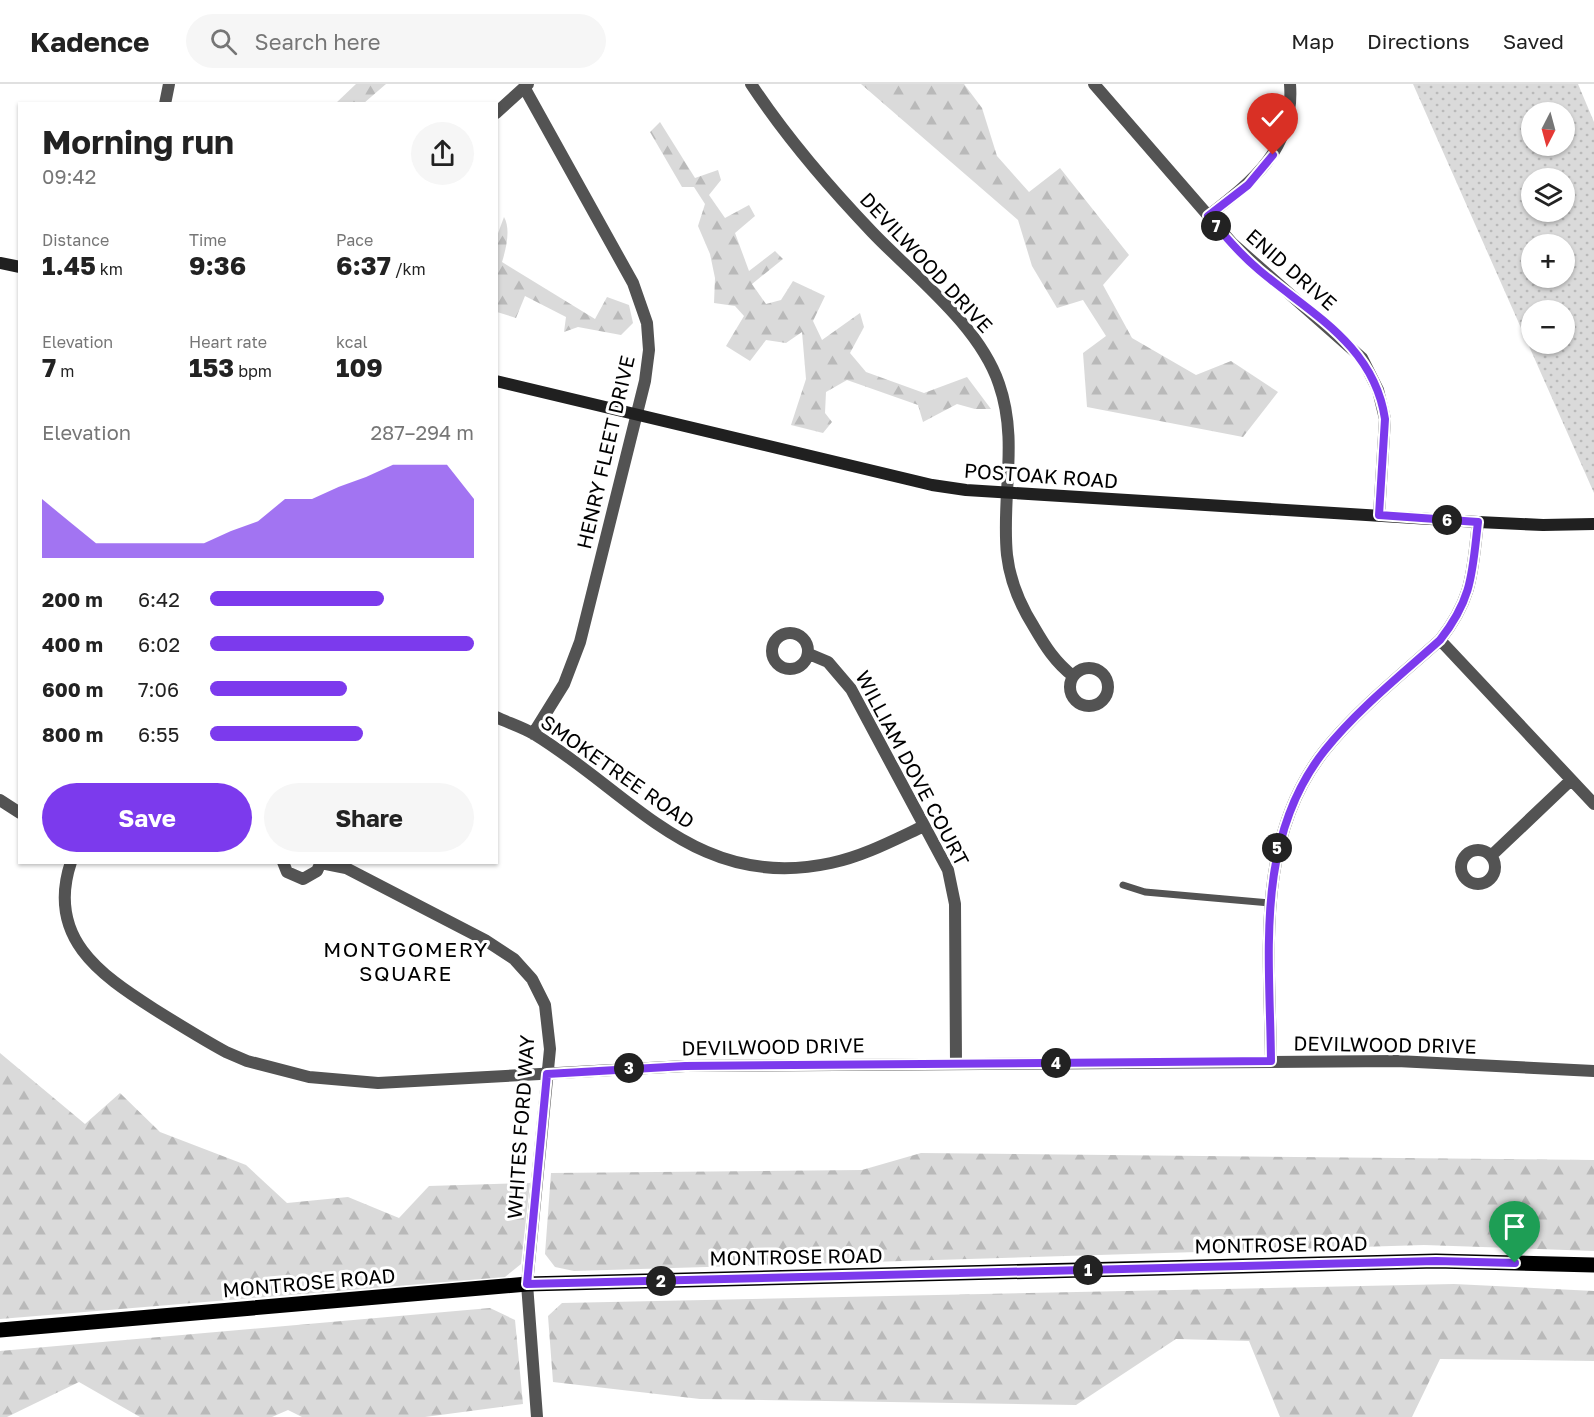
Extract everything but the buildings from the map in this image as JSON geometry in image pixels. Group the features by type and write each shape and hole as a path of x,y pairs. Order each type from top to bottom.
{"main road":[{"name":"MONTROSE ROAD","path":"0,1330 527,1284 1436,1261 1594,1265"}],"street":[{"path":"166,102 170,84"},
{"name":"DEVILWOOD DRIVE","path":"751,84 828,184 963,325 982,349 999,382 1008,417 1010,435 1007,557 1016,593 1050,655 1073,676"},
{"name":"ENID DRIVE","path":"1094,84 1208,216 1257,268 1362,357 1383,404 1385,419 1379,515"},
{"path":"1208,216 1248,185 1273,155 1288,121 1290,84"},
{"path":"498,111 526,86"},
{"name":"HENRY FLEET DRIVE","path":"526,86 630,276 644,309 649,350 647,370 580,642 564,684 533,734"},
{"path":"0,263 18,267"},
{"name":"POSTOAK ROAD","path":"498,381 932,484 1008,493 1478,522 1543,525 1594,524"},
{"path":"1271,1061 1270,903 1280,834 1288,813 1306,777 1324,751 1346,727 1440,640 1462,608 1472,579 1478,522"},
{"path":"1440,640 1594,804"},
{"name":"WILLIAM DOVE COURT","path":"809,654 828,662 851,689 948,870 954,898 956,1064"},
{"name":"SMOKETREE ROAD","path":"498,718 533,734 671,835 700,850 727,860 771,867 832,863 860,855 924,826"},
{"path":"1491,855 1571,780"},
{"path":"0,800 18,812"},
{"name":"DEVILWOOD DRIVE","path":"71,864 66,883 66,911 73,935 91,963 119,986 226,1052 278,1070 344,1082 378,1083 685,1066 1397,1061 1594,1071"},
{"name":"WHITES FORD WAY","path":"284,864 287,872 303,879 317,871 320,864"},
{"name":"WHITES FORD WAY","path":"326,864 346,868 485,939 514,959 532,979 545,1005 550,1049 527,1284 537,1417"}],"lane":[{"path":"1123,885 1145,892 1270,903"}],"green space":[{"path":"356,84 386,84 365,102 337,102"},
{"path":"861,84 964,84 982,108 997,156 1029,192 1060,168 1129,255 1103,285 1132,338 1196,375 1231,361 1278,392 1243,437 1087,407 1083,353 1106,336 1083,300 1057,308 1032,266 1018,220"},
{"path":"1413,84 1578,84 1594,122 1594,493 1532,354 1575,354 1575,300 1521,300 1521,328"},
{"path":"660,122 695,178 718,170 721,180 709,195 725,218 749,205 755,216 735,233 749,271 775,251 783,259 752,284 766,304 781,300 793,281 825,296 813,321 822,340 860,313 864,327 850,353 866,372 924,393 967,377 991,409 975,409 957,404 923,422 918,405 847,380 826,392 825,413 832,422 823,433 791,425 806,379 802,332 786,343 766,340 750,361 726,346 744,316 735,306 714,303 715,278 710,254 698,226 705,204 694,187 682,187 650,132"},
{"path":"504,217 507,233 502,262 595,319 607,297 629,305 633,323 621,335 578,327 564,332 566,317 525,296 516,318 498,312 498,233"},
{"path":"0,1053 85,1124 120,1093 160,1132 246,1165 287,1203 348,1197 399,1218 429,1186 530,1183 521,1264 505,1277 0,1319"},
{"path":"921,1153 1594,1160 1594,1251 1424,1245 574,1271 555,1267 545,1254 551,1173 862,1170"},
{"path":"1454,1284 1594,1291 1594,1361 1440,1359 1412,1417 1280,1417 1249,1341 1176,1339 1076,1405 700,1399 553,1382 548,1316 562,1303"},
{"path":"490,1308 515,1320 523,1404 425,1417 302,1417 288,1410 272,1417 140,1417 79,1382 7,1417 0,1417 0,1351"}],"district":[{"name":"MONTGOMERY SQUARE","path":"406,961"}],"route":[{"path":"1273,155 1248,185 1208,216 1257,268 1362,357 1378,390 1385,419 1379,515 1478,522 1472,579 1462,608 1452,624 1440,640 1346,727 1324,751 1306,777 1288,813 1275,854 1270,903 1271,1061 685,1066 602,1069 547,1074 527,1284 1436,1261 1515,1263"}]}
